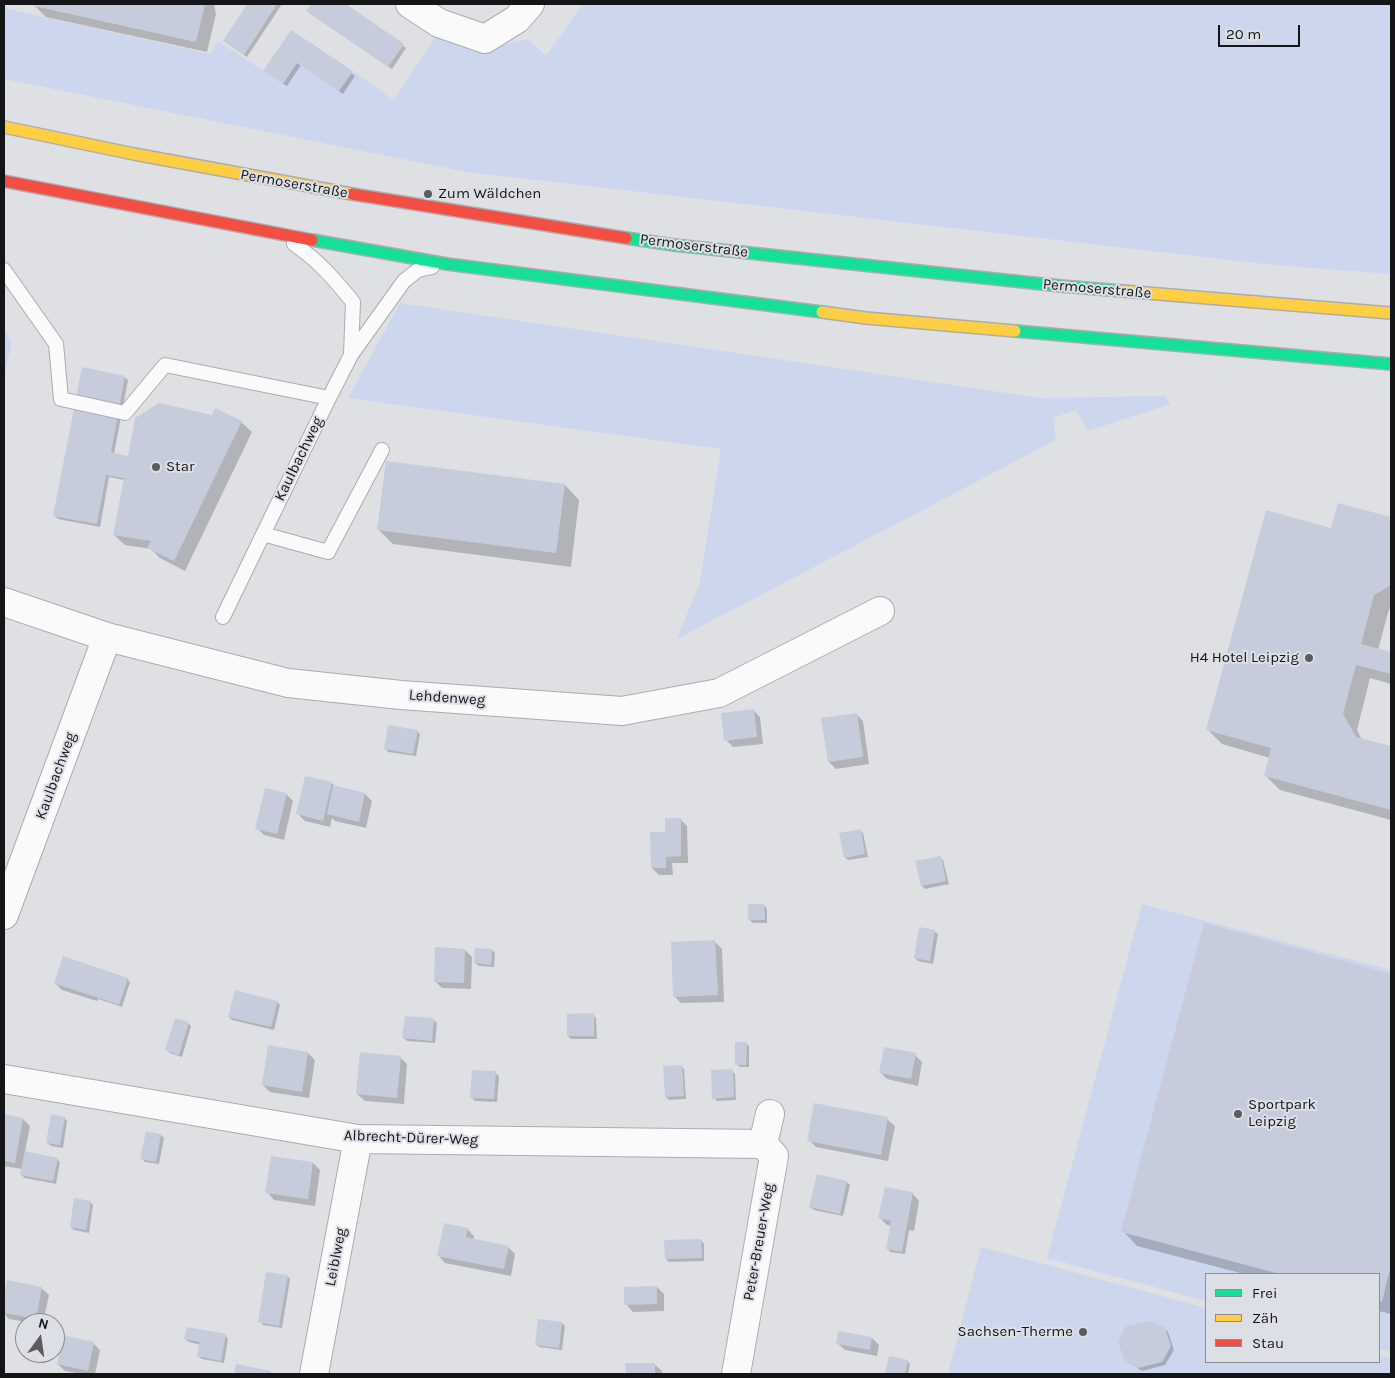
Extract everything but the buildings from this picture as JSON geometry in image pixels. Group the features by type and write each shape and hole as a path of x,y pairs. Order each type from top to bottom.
{"main road":[{"name":"Permoserstraße","path":"4,127 134,154 383,200 674,244 1061,286 1391,313"},
{"path":"4,181 282,235 447,264 866,318 1391,364"}],"street":[{"path":"410,4 439,23 485,39 517,19 530,4"},
{"name":"Lehdenweg","path":"4,602 107,637 288,683 401,695 622,711 719,693 880,611"},
{"name":"Kaulbachweg","path":"4,915 107,637"},
{"name":"Albrecht-Dürer-Weg","path":"4,1079 358,1139 763,1144"},
{"path":"763,1144 770,1114"},
{"name":"Leiblweg","path":"314,1374 358,1139"},
{"name":"Peter-Breuer-Weg","path":"736,1374 774,1156 763,1144"}],"lane":[{"name":"Kaulbachweg","path":"282,235 310,254 327,269 353,302 351,355"},
{"name":"Kaulbachweg","path":"223,617 351,355 404,281 418,270 447,264"},
{"path":"4,270 56,344 61,399 125,413 165,365 329,398"},
{"path":"264,534 328,552 382,450"}],"shaded area":[{"path":"583,4 1391,4 1391,274 1273,265 467,172 4,79 4,8 210,54 218,41 283,84 297,63 339,91 353,71 394,100 438,33 500,46 528,39 546,56"},
{"path":"400,303 1040,398 1165,396 1171,404 1087,431 1076,410 1053,418 1056,440 677,639 700,582 721,449 348,398"},
{"path":"4,331 12,342 4,376"},
{"name":"Sportpark Leipzig","path":"1142,904 1391,970 1391,1352 1380,1349 1380,1273 1205,1273 1205,1301 1047,1258"},
{"name":"Sachsen-Therme","path":"981,1247 1205,1308 1205,1363 1380,1363 1380,1355 1391,1359 1391,1374 948,1374"}],"traffic: fast":[{"path":"626,238 674,245 1122,291"},
{"path":"312,240 447,264 822,312"},
{"path":"1015,331 1391,364"}],"traffic: slow":[{"path":"4,127 134,154 352,194"},
{"path":"1122,291 1391,313"},
{"path":"822,312 866,318 1015,331"}],"traffic: jam":[{"path":"4,181 312,240"},
{"path":"352,194 626,238"}],"place":[{"name":"Zum Wäldchen","path":"428,194"},
{"name":"Star","path":"156,467"},
{"name":"H4 Hotel Leipzig","path":"1309,658"},
{"name":"Sportpark Leipzig","path":"1238,1114"},
{"name":"Sachsen-Therme","path":"1083,1332"}]}
